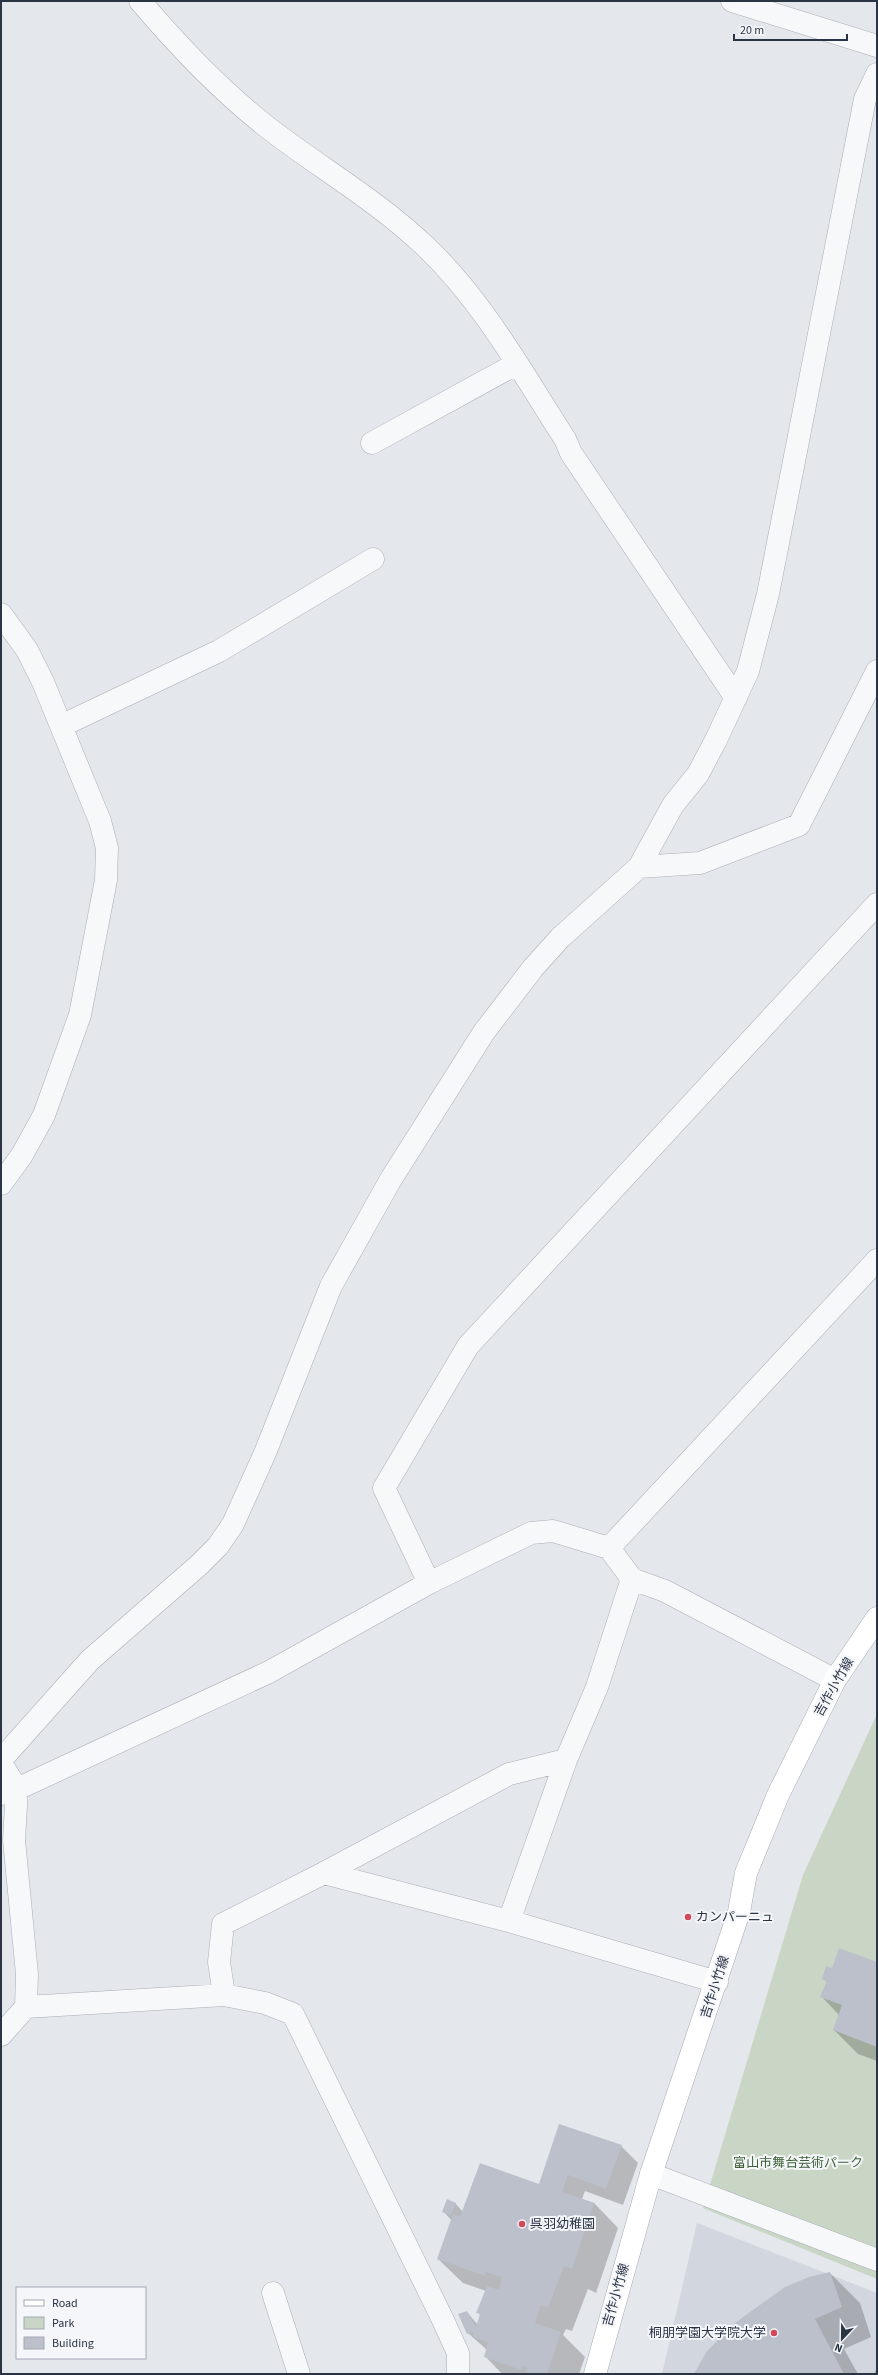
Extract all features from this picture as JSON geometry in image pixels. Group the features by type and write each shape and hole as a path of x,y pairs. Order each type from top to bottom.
{"main road":[{"name":"吉作小竹線","path":"595,2374 651,2174 717,1982 739,1912 746,1872 778,1795 835,1680 877,1618"}],"street":[{"path":"140,1 181,49 224,91 272,131 373,202 425,246 465,288 516,364 565,440 571,452 736,698"},
{"path":"732,1 877,46"},
{"path":"1,1760 90,1660 177,1585 218,1546 233,1524 261,1460 331,1286 391,1179 484,1032 533,968 560,938 639,867 673,805 698,774 748,671 768,594 865,99 877,74"},
{"path":"372,443 516,364"},
{"path":"61,726 219,651 373,559"},
{"path":"1,614 27,650 61,726 100,821 107,848 106,880 80,1015 44,1115 22,1155 1,1184"},
{"path":"639,867 700,863 799,825 877,671"},
{"path":"429,1583 384,1488 468,1346 877,904"},
{"path":"609,1548 877,1260"},
{"path":"9,1791 269,1672 429,1583 531,1533 553,1531 609,1548 632,1580 665,1591 835,1680"},
{"path":"509,1921 566,1760 597,1687 632,1580"},
{"path":"224,1995 219,1962 223,1924 324,1873 509,1774 566,1760"},
{"path":"1,1764 9,1791 27,1974 26,2007 1,2035"},
{"path":"324,1873 509,1921 717,1982"},
{"path":"26,2007 224,1995 265,2003 293,2014 442,2318 458,2353 458,2374"},
{"path":"651,2174 877,2260"},
{"path":"273,2293 299,2374"}],"shaded area":[{"name":"桐朋学園大学院大学","path":"697,2223 877,2293 877,2374 662,2374"}],"green space":[{"name":"富山市舞台芸術パーク","path":"877,1714 877,2279 703,2208 803,1875"}],"building":[{"path":"839,1948 877,1962 877,2047 833,2030 842,2005 820,1997 827,1981 822,1979 826,1966 832,1968"},
{"path":"559,2124 622,2145 606,2189 568,2175 562,2192 594,2203 572,2269 564,2266 548,2308 541,2305 535,2323 561,2332 547,2374 533,2374 526,2372 527,2367 523,2366 521,2370 484,2357 488,2342 472,2337 474,2332 467,2334 458,2314 467,2311 476,2327 480,2314 476,2313 487,2286 499,2290 502,2277 485,2272 485,2276 437,2259 453,2214 460,2217 480,2163 539,2184"},
{"path":"447,2199 456,2203 451,2215 442,2212"},
{"path":"830,2272 842,2307 815,2319 844,2374 694,2374 707,2351 735,2323 785,2287 809,2277"}],"place":[{"name":"カンパーニュ","path":"688,1917"},
{"name":"呉羽幼稚園","path":"522,2224"},
{"name":"桐朋学園大学院大学","path":"774,2333"}]}
